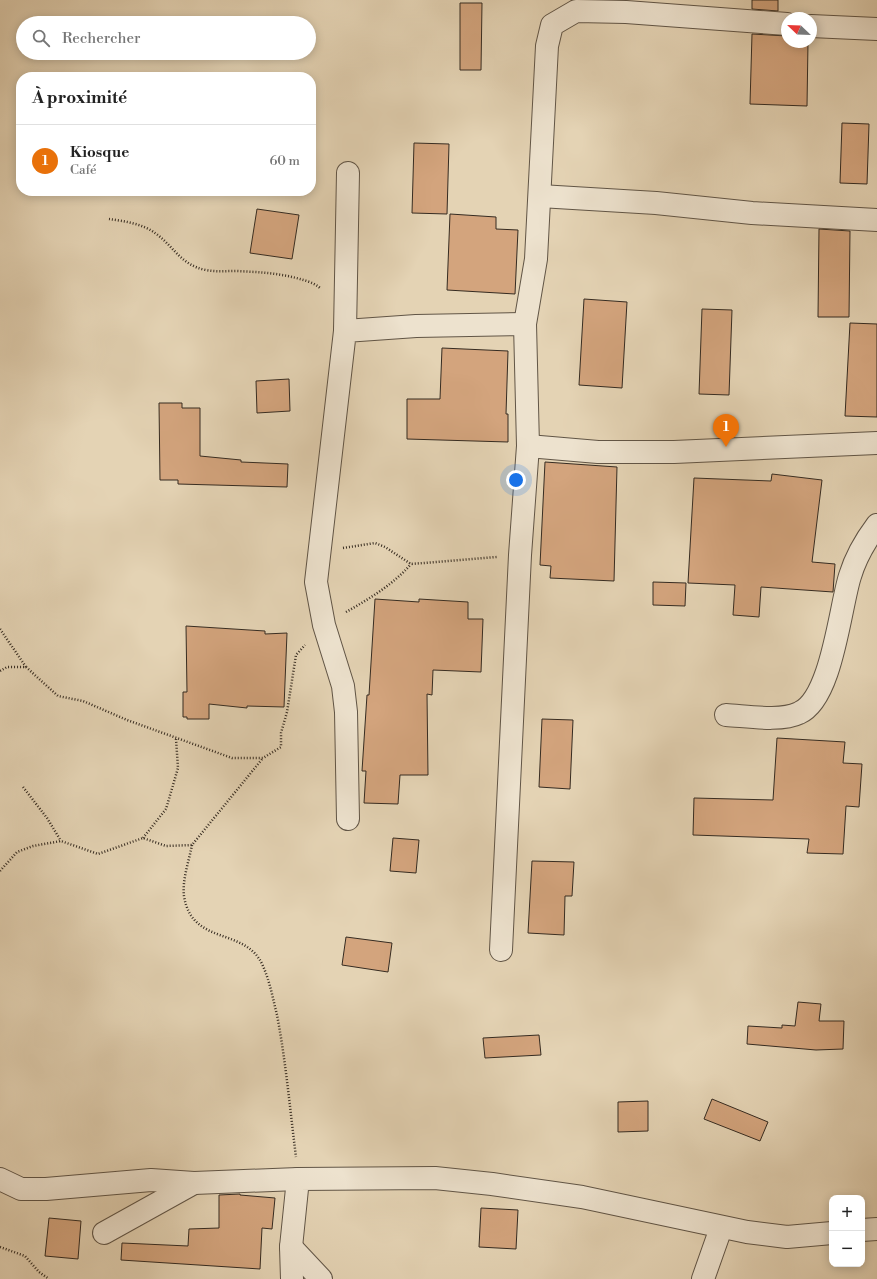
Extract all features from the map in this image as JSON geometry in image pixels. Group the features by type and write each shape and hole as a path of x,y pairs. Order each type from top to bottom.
{"street":[{"path":"501,950 520,555 528,446 525,324 536,259 547,46 552,25 576,11 626,12 781,24"},
{"path":"817,26 877,29"},
{"path":"348,173 345,331 321,552 316,582 324,625 343,686 346,712 348,819"},
{"path":"540,196 656,203 752,213 877,220"},
{"path":"345,331 416,326 525,324"},
{"path":"528,446 598,452 674,452 877,443"},
{"path":"726,716 786,716 800,713 815,698 837,639 850,575 860,549 877,525"},
{"path":"0,1179 21,1189 46,1189 151,1180 194,1182 298,1179 435,1178 492,1184 582,1197 721,1228 787,1237 829,1233"},
{"path":"292,1279 291,1247 298,1179"},
{"path":"104,1233 194,1182"},
{"path":"703,1279 721,1228"},
{"path":"865,1230 877,1229"},
{"path":"291,1247 321,1279"}],"path":[{"path":"109,219 142,226 155,233 177,255 199,269 218,272 257,272 288,276 312,283 320,288 325,294"},
{"path":"321,552 375,543 385,547 410,564 520,555"},
{"path":"298,1179 282,1040 270,982 256,953 228,937 208,931 195,922 188,911 184,895 185,880 192,845 263,758 281,747 281,733 287,712 296,655 324,625 380,590 404,572 410,564"},
{"path":"0,629 26,667 58,696 83,700 127,720 232,758 263,758"},
{"path":"0,671 8,667 26,667"},
{"path":"0,871 16,852 33,846 61,841 98,854 143,838 166,809 178,768 176,739"},
{"path":"23,787 47,818 61,841"},
{"path":"143,838 166,846 192,845"},
{"path":"0,1247 25,1256 39,1272 49,1279"}],"building":[{"path":"752,0 778,0 778,11 752,9"},
{"path":"460,3 482,3 481,70 460,70"},
{"path":"752,34 781,36 781,48 808,48 807,106 750,104"},
{"path":"842,123 869,124 867,184 840,183"},
{"path":"414,143 449,144 447,214 412,213"},
{"path":"257,209 299,215 292,259 250,253"},
{"path":"450,214 496,217 496,229 518,230 515,294 447,290"},
{"path":"819,229 850,231 849,317 818,317"},
{"path":"584,299 627,302 622,388 579,385"},
{"path":"702,309 732,310 729,395 699,394"},
{"path":"850,323 877,324 877,417 845,416"},
{"path":"442,348 508,351 506,414 508,414 508,442 407,439 407,399 440,399"},
{"path":"289,379 290,411 257,413 256,381"},
{"path":"159,403 182,403 182,408 200,408 200,456 241,460 241,462 288,464 287,487 178,484 178,480 160,480"},
{"path":"545,462 617,467 614,581 550,578 551,566 540,565"},
{"path":"772,474 822,480 812,562 835,564 833,592 761,587 759,617 733,615 735,585 688,583 694,478 771,481"},
{"path":"653,582 686,583 685,606 653,605"},
{"path":"375,599 419,602 419,599 468,602 468,619 483,619 481,672 433,670 432,695 427,694 428,775 400,775 398,804 364,803 366,771 362,771 367,695 369,695"},
{"path":"186,626 265,631 265,634 287,633 284,707 247,706 247,708 209,704 209,719 187,719 187,717 183,717 183,692 187,692"},
{"path":"542,719 573,720 570,789 539,787"},
{"path":"777,738 845,742 843,763 862,764 859,807 846,806 843,854 807,853 809,839 693,835 694,798 773,800"},
{"path":"393,838 419,840 416,873 390,871"},
{"path":"532,861 574,862 572,896 565,896 564,935 528,933"},
{"path":"346,937 392,943 388,972 342,965"},
{"path":"798,1002 821,1004 819,1021 844,1021 843,1049 816,1050 747,1044 748,1026 782,1028 782,1025 795,1026"},
{"path":"539,1035 541,1055 485,1058 483,1038"},
{"path":"712,1099 768,1122 760,1141 704,1119"},
{"path":"648,1101 648,1131 618,1132 618,1102"},
{"path":"240,1194 275,1198 272,1229 262,1228 260,1269 121,1260 122,1243 188,1246 189,1229 219,1228 219,1195"},
{"path":"481,1208 518,1210 516,1249 479,1247"},
{"path":"49,1218 81,1221 78,1259 45,1256"}],"place":[{"name":"Kiosque","path":"726,447"}]}
